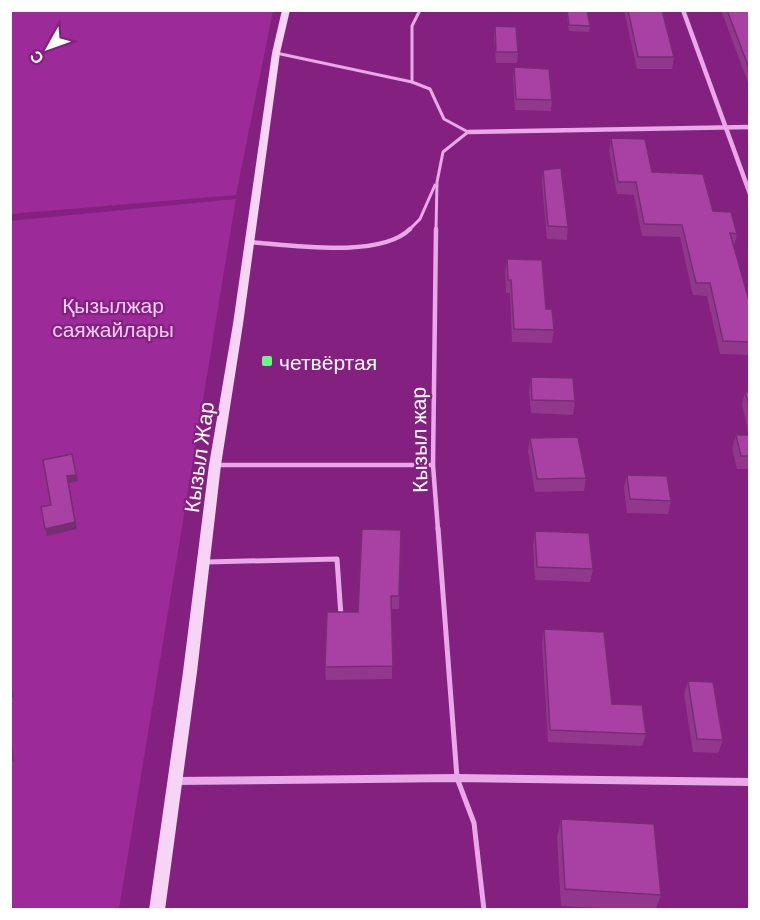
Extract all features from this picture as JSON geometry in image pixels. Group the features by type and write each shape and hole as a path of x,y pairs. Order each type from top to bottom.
{"main road":[{"name":"Кызыл Жар","path":"157,909 215,465 276,52 286,10"}],"street":[{"path":"683,10 750,194"},
{"path":"468,132 750,126"},
{"path":"175,781 457,778 750,782"}],"lane":[{"path":"412,81 412,26 420,10"},
{"path":"276,52 412,81 430,89 444,119 468,132"},
{"name":"Кызыл жар","path":"468,132 443,152 437,182 433,465 457,778 474,823 484,909"},
{"path":"249,242 349,249 402,237 420,219 437,182"},
{"path":"215,465 433,465"},
{"path":"203,562 337,559 341,616"}],"green space":[{"path":"11,10 273,11 236,195 11,214"},
{"name":"Қызылжар саяжайлары","path":"236,199 119,909 11,909 10,221"}],"building":[{"path":"567,10 587,10 590,26 569,25"},
{"path":"628,10 662,10 674,57 638,57"},
{"path":"727,10 750,10 750,71"},
{"path":"495,26 516,27 518,52 496,52"},
{"path":"514,67 549,69 552,100 516,99"},
{"path":"611,138 645,139 652,172 703,174 713,211 731,212 737,234 730,233 750,304 750,342 723,341 710,283 696,283 682,225 644,224 636,182 618,182"},
{"path":"561,168 568,227 548,226 543,170"},
{"path":"507,259 542,260 546,309 552,309 554,330 514,329 511,280 508,280"},
{"path":"531,377 573,378 575,401 532,400"},
{"path":"745,392 750,392 750,409"},
{"path":"736,435 750,435 750,456 741,456"},
{"path":"578,437 586,478 537,479 530,438"},
{"path":"72,454 76,475 67,476 75,522 45,529 41,507 51,505 43,460"},
{"path":"627,475 667,476 671,501 630,499"},
{"path":"362,529 401,530 399,596 391,596 393,666 325,667 327,612 358,612"},
{"path":"535,531 589,533 593,569 537,567"},
{"path":"544,629 604,632 612,704 642,705 646,734 550,730"},
{"path":"688,681 713,682 723,740 697,739"},
{"path":"561,819 654,824 661,895 565,889"}],"place":[{"name":"четвёртая","path":"267,361"}]}
